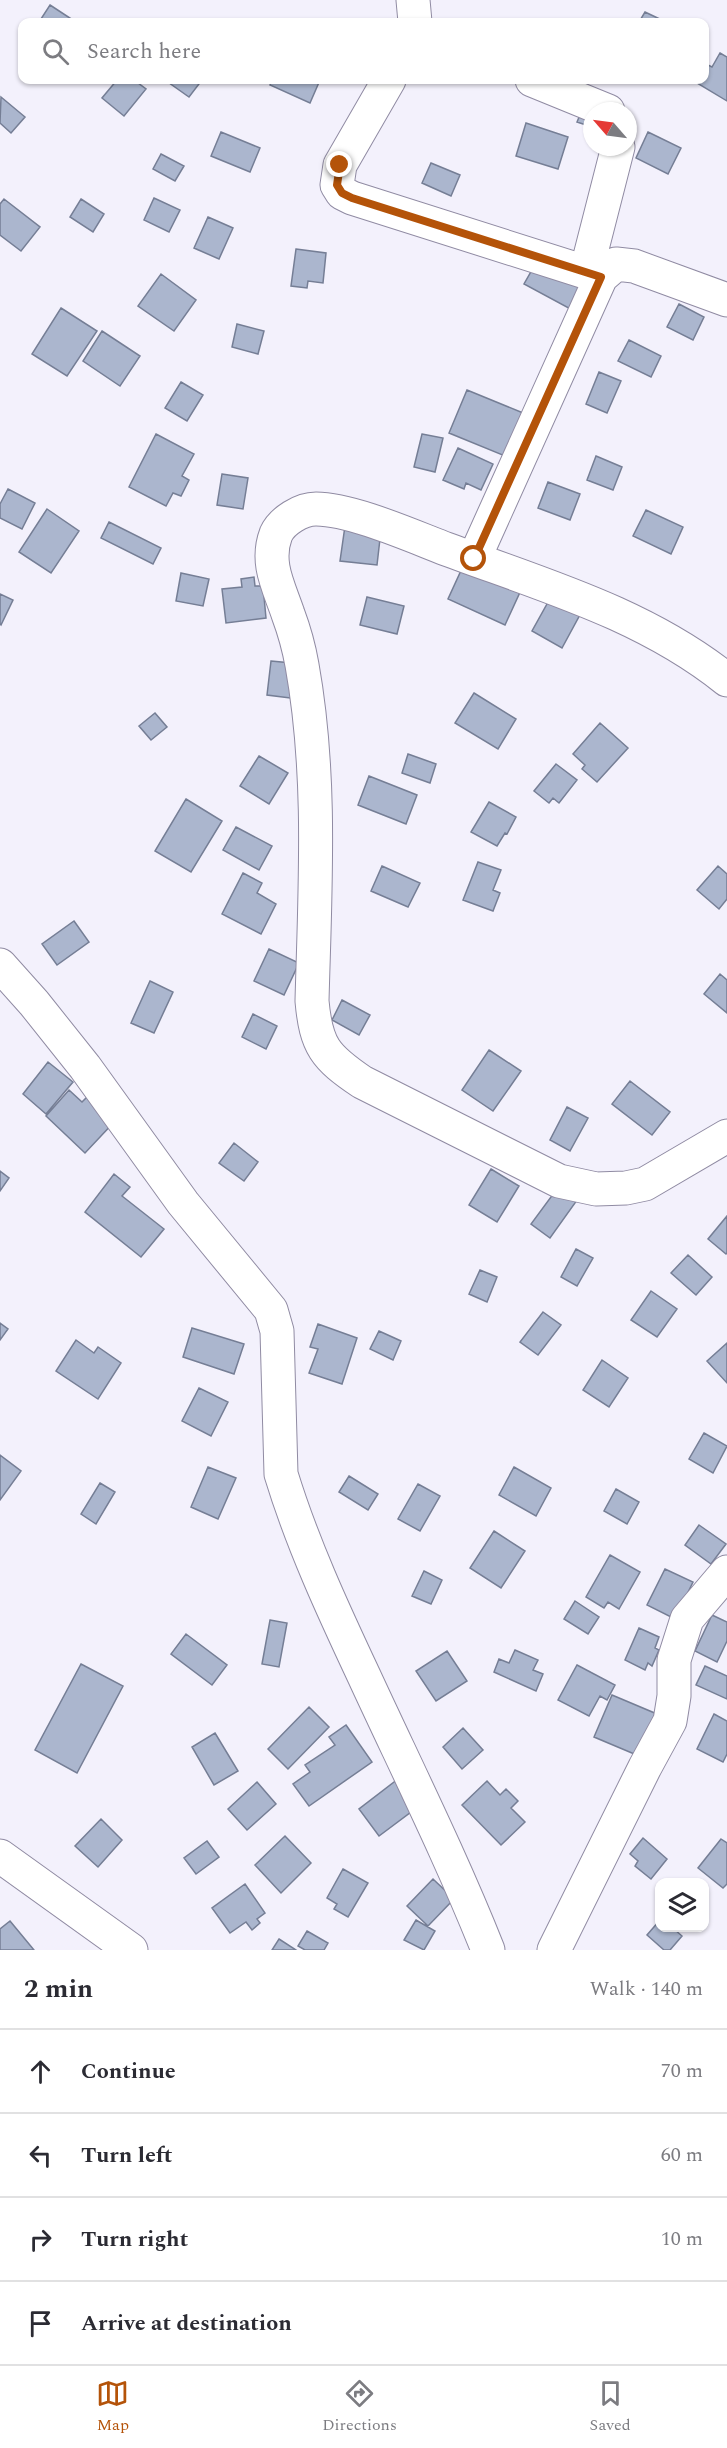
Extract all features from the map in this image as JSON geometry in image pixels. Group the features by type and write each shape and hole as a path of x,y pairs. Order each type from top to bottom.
{"street":[{"path":"413,0 415,18"},
{"path":"387,84 340,165 337,185 342,193 593,274 616,264 634,266 727,300"},
{"path":"542,84 586,102"},
{"path":"474,559 593,274 616,156"},
{"path":"727,680 704,661 671,640 619,613 384,526 339,513 314,509 292,516 277,532 271,556 302,663 313,742 317,788 312,1001 315,1029 324,1050 339,1067 362,1082 559,1181 596,1189 645,1184 727,1136"},
{"path":"0,965 85,1067 183,1203 271,1310 277,1331 281,1474 288,1496 330,1604 461,1886 488,1950"},
{"path":"554,1950 670,1721 674,1696 674,1660 687,1618 727,1572"},
{"path":"0,1856 131,1950"}],"building":[{"path":"50,5 70,18 42,18"},
{"path":"645,12 658,18 641,18"},
{"path":"720,53 727,57 727,101 699,84 709,84 709,66 712,67"},
{"path":"114,84 139,84 146,89 124,116 102,98"},
{"path":"171,84 199,84 189,97"},
{"path":"271,84 318,84 310,103"},
{"path":"1,97 25,117 11,133 0,123"},
{"path":"583,108 583,124 577,122"},
{"path":"526,123 568,137 558,169 516,156"},
{"path":"221,132 260,148 250,172 211,156"},
{"path":"648,132 681,148 668,174 636,158"},
{"path":"161,154 184,166 175,181 153,169"},
{"path":"431,163 460,175 451,196 422,183"},
{"path":"154,198 180,210 169,232 144,220"},
{"path":"4,199 40,227 21,251 0,235 0,204"},
{"path":"81,199 104,214 93,232 70,217"},
{"path":"208,217 233,228 219,259 194,248"},
{"path":"545,247 596,275 576,312 524,284"},
{"path":"296,249 326,253 323,283 308,281 307,288 291,286"},
{"path":"161,274 196,300 174,331 138,306"},
{"path":"679,304 704,317 693,340 667,327"},
{"path":"61,308 97,331 67,376 32,354"},
{"path":"237,324 264,331 258,354 232,347"},
{"path":"102,331 140,356 120,386 83,361"},
{"path":"629,340 661,356 651,377 618,361"},
{"path":"599,372 621,381 607,413 586,404"},
{"path":"181,382 203,395 187,421 165,408"},
{"path":"467,390 528,415 510,458 449,433"},
{"path":"156,434 194,454 182,476 189,480 181,496 173,493 166,506 129,487"},
{"path":"422,434 443,438 435,472 414,467"},
{"path":"458,448 493,464 481,490 466,483 464,489 443,480"},
{"path":"596,456 622,467 613,490 587,480"},
{"path":"222,474 248,478 243,509 217,505"},
{"path":"548,482 580,494 570,520 538,508"},
{"path":"8,489 35,503 22,529 0,518 0,504"},
{"path":"47,509 79,531 51,573 19,552"},
{"path":"646,510 683,527 671,554 633,536"},
{"path":"109,522 161,548 153,564 101,538"},
{"path":"345,526 381,530 377,565 340,561"},
{"path":"464,564 521,590 505,625 448,599"},
{"path":"181,573 209,579 203,606 176,601"},
{"path":"254,577 255,586 263,586 266,618 226,623 222,589 242,587 241,579"},
{"path":"0,594 13,600 1,625 0,624"},
{"path":"552,595 582,611 562,648 532,631"},
{"path":"367,597 404,606 397,634 360,625"},
{"path":"271,661 302,664 298,699 267,695"},
{"path":"474,693 516,719 498,749 455,723"},
{"path":"155,713 167,727 151,740 139,726"},
{"path":"600,723 628,748 597,782 582,769 585,765 573,754"},
{"path":"408,754 436,764 430,783 402,773"},
{"path":"259,756 288,773 269,804 240,786"},
{"path":"556,764 577,780 559,803 553,798 549,803 534,791"},
{"path":"369,776 417,795 406,824 358,805"},
{"path":"186,799 222,821 191,872 155,851"},
{"path":"489,802 516,817 497,846 471,832"},
{"path":"236,827 272,846 259,870 223,850"},
{"path":"478,862 501,870 493,890 500,893 493,911 463,900"},
{"path":"382,866 420,883 408,907 371,891"},
{"path":"718,866 727,874 727,899 719,909 697,890"},
{"path":"243,873 262,883 257,893 276,904 261,934 222,914"},
{"path":"74,921 89,942 57,965 42,944"},
{"path":"269,949 299,963 284,995 254,981"},
{"path":"720,974 727,980 727,1013 704,994"},
{"path":"150,981 173,992 154,1033 131,1023"},
{"path":"342,1000 370,1015 359,1035 332,1020"},
{"path":"253,1014 277,1026 266,1049 242,1037"},
{"path":"489,1050 521,1071 493,1111 462,1090"},
{"path":"48,1062 73,1082 46,1114 23,1094"},
{"path":"630,1081 670,1112 652,1135 612,1104"},
{"path":"69,1090 82,1102 89,1095 116,1120 85,1153 46,1116"},
{"path":"567,1107 588,1118 570,1151 550,1140"},
{"path":"234,1143 258,1162 244,1181 219,1163"},
{"path":"491,1169 519,1186 497,1222 469,1205"},
{"path":"0,1171 9,1178 0,1191"},
{"path":"114,1174 130,1187 122,1196 164,1229 141,1257 85,1212"},
{"path":"562,1182 580,1196 550,1238 531,1224"},
{"path":"727,1216 727,1253 726,1254 708,1239"},
{"path":"576,1249 593,1258 577,1286 561,1277"},
{"path":"688,1255 712,1277 696,1295 671,1273"},
{"path":"480,1270 497,1277 487,1302 469,1294"},
{"path":"651,1291 677,1309 657,1337 631,1320"},
{"path":"543,1312 561,1325 538,1355 520,1342"},
{"path":"0,1323 8,1329 0,1340"},
{"path":"318,1324 357,1338 342,1384 309,1373 318,1349 310,1347"},
{"path":"192,1328 244,1344 234,1374 183,1357"},
{"path":"379,1331 401,1341 393,1360 370,1349"},
{"path":"76,1340 94,1353 98,1347 121,1363 98,1399 56,1371"},
{"path":"727,1343 727,1383 707,1361"},
{"path":"602,1360 628,1378 609,1407 583,1390"},
{"path":"199,1388 228,1402 211,1436 182,1421"},
{"path":"704,1433 727,1446 713,1473 689,1459"},
{"path":"0,1455 21,1471 0,1500"},
{"path":"208,1467 236,1478 218,1519 191,1507"},
{"path":"514,1467 551,1488 536,1516 499,1495"},
{"path":"349,1476 378,1494 368,1510 339,1492"},
{"path":"100,1483 115,1492 96,1524 81,1514"},
{"path":"418,1484 440,1496 420,1531 398,1519"},
{"path":"616,1489 639,1502 627,1524 604,1511"},
{"path":"699,1525 726,1544 711,1564 685,1545"},
{"path":"494,1531 525,1551 501,1588 470,1568"},
{"path":"610,1555 640,1572 619,1609 608,1602 604,1608 586,1597"},
{"path":"665,1569 693,1582 675,1619 647,1605"},
{"path":"424,1571 442,1580 431,1604 412,1596"},
{"path":"575,1601 599,1617 588,1634 564,1619"},
{"path":"712,1615 727,1622 727,1641 717,1662 695,1651"},
{"path":"270,1620 287,1623 279,1667 262,1664"},
{"path":"639,1628 659,1637 655,1648 659,1650 652,1666 648,1663 645,1670 625,1660"},
{"path":"186,1634 227,1665 212,1685 171,1654"},
{"path":"515,1650 538,1660 533,1670 543,1674 536,1691 494,1672 499,1659 509,1663"},
{"path":"447,1651 467,1681 436,1701 416,1671"},
{"path":"81,1664 123,1686 77,1773 35,1750"},
{"path":"577,1665 615,1685 607,1700 600,1696 589,1716 558,1700"},
{"path":"705,1666 727,1676 727,1699 696,1685"},
{"path":"612,1695 657,1714 639,1756 594,1737"},
{"path":"309,1707 329,1727 288,1769 268,1749"},
{"path":"714,1714 727,1721 727,1754 723,1762 697,1749"},
{"path":"346,1725 372,1762 309,1806 293,1784 310,1772 305,1765 335,1745 329,1737"},
{"path":"463,1728 483,1750 462,1769 443,1747"},
{"path":"215,1733 238,1771 214,1785 192,1747"},
{"path":"398,1779 419,1806 379,1836 359,1809"},
{"path":"487,1781 500,1795 506,1789 518,1801 511,1808 525,1822 501,1845 462,1805"},
{"path":"257,1782 276,1804 247,1830 228,1809"},
{"path":"101,1819 122,1840 98,1867 75,1846"},
{"path":"285,1836 311,1863 281,1893 255,1865"},
{"path":"643,1838 667,1859 651,1879 635,1866 638,1861 630,1854"},
{"path":"721,1839 727,1843 727,1884 723,1888 698,1868"},
{"path":"207,1841 219,1857 196,1874 184,1858"},
{"path":"343,1869 368,1883 348,1917 334,1909 337,1904 327,1898"},
{"path":"433,1879 454,1899 428,1926 407,1906"},
{"path":"245,1884 265,1913 257,1919 260,1923 252,1930 246,1922 230,1933 212,1908"},
{"path":"416,1920 435,1931 424,1950 404,1940"},
{"path":"10,1921 34,1950 0,1950 0,1929"},
{"path":"655,1926 655,1932 677,1932 682,1936 670,1950 664,1950 647,1935"},
{"path":"307,1931 328,1943 324,1950 305,1950 298,1946"},
{"path":"279,1939 296,1950 272,1950"}],"route":[{"path":"340,165 337,185 342,193 352,198 601,277 474,559"}]}
